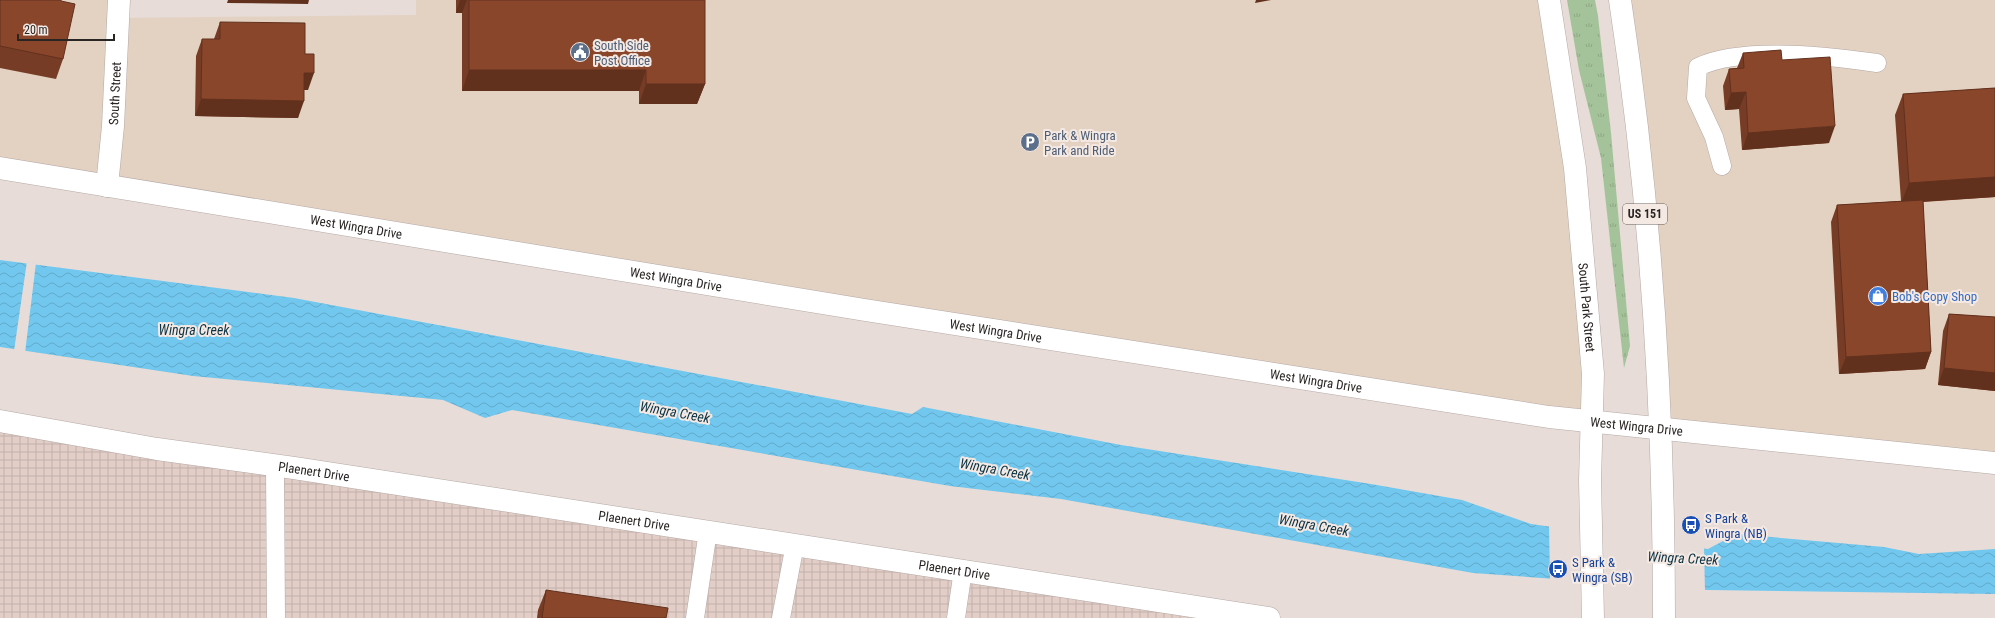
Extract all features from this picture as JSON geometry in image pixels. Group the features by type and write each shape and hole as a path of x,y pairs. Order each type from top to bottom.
{"street":[{"name":"South Street","path":"107,186 113,126 119,0"},
{"name":"South Park Street","path":"1549,0 1575,168 1593,374 1591,509 1593,613"},
{"name":"US 151","path":"1620,0 1636,117 1650,270 1659,428 1664,617"},
{"name":"West Wingra Drive","path":"0,168 881,313 1592,422 1995,463"},
{"name":"Plaenert Drive","path":"0,421 157,449 275,465 795,544 1269,618"}],"lane":[{"path":"1722,166 1714,136 1696,98 1698,67 1712,60 1791,55 1830,56 1877,63"},
{"path":"275,465 276,618"},
{"path":"695,618 708,531"},
{"path":"781,618 795,544"},
{"path":"956,618 963,570"}],"shaded area":[{"path":"0,0 119,0 119,18 416,15 416,0 1549,0 1592,422 0,168"},
{"path":"1620,0 1995,0 1995,463 1659,428"},
{"path":"0,421 1269,618 0,618"}],"green space":[{"path":"1567,0 1595,0 1598,16 1611,133 1630,346 1624,368 1601,158 1579,70"}],"water":[{"name":"Wingra Creek","path":"0,260 294,298 912,414 923,407 1121,445 1371,484 1462,500 1531,524 1708,549 1736,534 1884,547 1919,554 1995,549 1995,594 1708,590 1473,573 1061,499 950,486 512,410 485,418 443,400 193,376 0,347"}],"pier":[{"path":"27,261 36,263 25,353 14,351"},
{"path":"1549,524 1704,546 1705,592 1550,581"}],"building":[{"path":"0,0 61,0 75,4 63,59 0,46"},
{"name":"South Side Post Office","path":"469,0 705,0 705,84 646,84 646,70 469,70"},
{"path":"220,22 305,23 305,54 314,54 314,73 304,73 304,101 201,99 202,39 220,39"},
{"path":"1781,50 1782,60 1830,57 1835,126 1748,133 1746,92 1731,93 1729,69 1744,68 1743,53"},
{"path":"1995,88 1995,177 1909,183 1903,94"},
{"name":"Bob's Copy Shop","path":"1923,200 1931,352 1846,357 1837,205"},
{"path":"1949,314 1995,317 1995,373 1944,368"},
{"path":"546,590 668,608 666,618 542,618"}],"place":[{"name":"South Side Post Office","path":"580,52"},
{"name":"Park & Wingra Park and Ride","path":"1030,142"},
{"name":"Bob's Copy Shop","path":"1878,296"},
{"name":"S Park & Wingra (NB)","path":"1691,525"},
{"name":"S Park & Wingra (SB)","path":"1558,569"}]}
